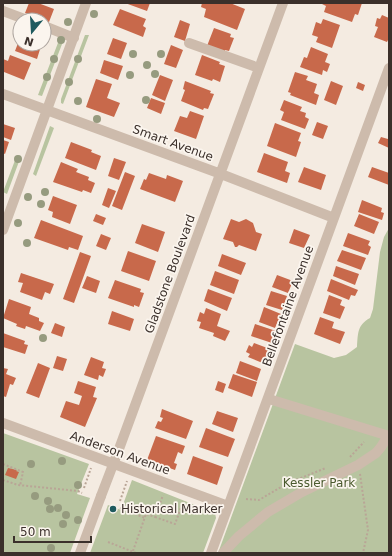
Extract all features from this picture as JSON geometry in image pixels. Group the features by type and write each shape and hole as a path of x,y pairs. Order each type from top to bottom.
{"street":[{"path":"3,230 48,111 86,3"},
{"name":"Gladstone Boulevard","path":"80,553 283,3"},
{"path":"52,29 74,38"},
{"path":"189,43 259,68"},
{"name":"Bellefontaine Avenue","path":"211,553 389,68"},
{"name":"Smart Avenue","path":"3,94 221,174 334,218"},
{"path":"223,553 239,536 268,512 302,492 358,465 376,453 389,436 268,399"},
{"name":"Anderson Avenue","path":"3,423 228,506"}],"path":[{"path":"347,459 364,442"},
{"path":"3,464 23,472 20,486"},
{"path":"246,499 259,500 288,483 332,465"},
{"path":"358,465 368,530 363,553"},
{"path":"84,488 91,468"},
{"path":"3,480 20,486 73,490 82,493"},
{"path":"120,501 127,481"},
{"path":"155,517 163,495"},
{"path":"108,542 135,552 146,514 175,524 183,502"},
{"path":"120,508 145,518"}],"green space":[{"path":"61,35 64,39 42,96 38,95"},
{"path":"85,35 89,35 63,104 61,103 61,99"},
{"path":"50,126 54,128 36,176 33,174"},
{"path":"17,155 21,156 7,194 3,192"},
{"name":"Kessler Park","path":"389,228 389,553 218,553 295,344 334,358 346,355 357,347 360,327 370,318 373,309 380,252 384,237"},
{"path":"3,433 89,464 77,494 90,498 70,553 3,553"},
{"path":"132,480 215,513 216,518 203,553 90,553 108,505 121,510"}],"building":[{"path":"29,3 38,3 54,9 52,14 52,12 25,12"},
{"path":"125,3 150,3 147,11"},
{"path":"202,3 230,3 245,9 237,30 204,17 206,9 201,7"},
{"path":"362,3 358,15 355,14 352,22 324,12 326,6 322,4"},
{"path":"120,9 146,19 143,26 146,28 143,37 113,25"},
{"path":"382,15 389,18 389,38 387,42 374,37 378,27 375,26 377,18 380,19"},
{"path":"323,19 340,25 332,48 316,42 318,37 312,35 316,22 321,24"},
{"path":"180,20 190,24 185,41 174,37"},
{"path":"214,28 231,34 230,37 234,38 229,51 225,50 225,52 207,46"},
{"path":"113,38 127,43 121,59 107,54"},
{"path":"171,45 183,50 176,68 164,64"},
{"path":"311,47 328,54 325,62 330,64 327,72 323,70 322,75 300,67 304,57 307,58"},
{"path":"18,52 39,52 37,59"},
{"path":"10,55 31,63 24,80 4,72 3,59 8,61"},
{"path":"202,55 220,62 219,64 225,66 220,82 195,75"},
{"path":"104,60 123,66 118,80 100,73"},
{"path":"295,72 308,76 306,80 317,84 314,93 319,95 316,105 290,95 291,93 288,92"},
{"path":"160,75 173,80 165,101 152,95"},
{"path":"96,79 112,84 107,98 120,103 114,117 86,107"},
{"path":"185,81 211,91 210,93 214,94 208,109 204,108 203,110 181,101 185,90 183,89"},
{"path":"331,81 343,86 336,105 324,100"},
{"path":"358,82 365,85 363,91 356,88"},
{"path":"151,98 165,103 161,114 147,108"},
{"path":"284,100 302,107 300,111 306,113 305,117 309,119 305,129 281,120 284,112 280,110"},
{"path":"190,111 204,116 196,139 174,131 180,116 187,118"},
{"path":"317,122 328,126 323,139 312,135"},
{"path":"275,123 301,133 298,141 301,142 296,157 267,146"},
{"path":"3,124 15,128 11,140 3,137"},
{"path":"389,136 389,148 378,143 381,137 388,139"},
{"path":"3,140 9,142 5,154 3,153"},
{"path":"71,142 92,150 91,152 101,156 96,170 65,158"},
{"path":"264,153 288,162 285,171 290,173 287,183 257,172"},
{"path":"114,158 126,162 119,180 108,176"},
{"path":"61,162 78,169 76,172 89,177 88,180 95,183 91,193 83,190 82,192 53,182"},
{"path":"304,167 326,175 321,190 298,182"},
{"path":"372,167 389,173 389,185 368,177"},
{"path":"125,172 135,176 122,210 112,206"},
{"path":"149,173 166,179 167,175 183,181 175,202 140,189 144,179 146,180"},
{"path":"108,188 116,191 109,208 102,205"},
{"path":"53,196 77,205 70,224 52,217 53,212 48,210"},
{"path":"362,200 382,208 381,212 384,213 382,220 358,212"},
{"path":"96,214 106,218 103,225 93,221"},
{"path":"359,214 379,222 374,234 354,226"},
{"path":"231,219 239,222 246,219 253,223 256,232 262,234 256,251 239,245 235,247 233,242 223,239"},
{"path":"41,220 83,236 78,250 69,247 68,250 34,238"},
{"path":"142,224 165,232 158,252 135,243"},
{"path":"294,229 310,235 304,248 289,243"},
{"path":"348,233 370,241 368,245 371,247 368,255 343,246"},
{"path":"101,234 111,238 106,250 96,246"},
{"path":"342,250 366,258 361,270 337,261"},
{"path":"128,251 156,261 149,281 121,271"},
{"path":"80,252 91,256 74,303 63,299"},
{"path":"222,254 246,263 241,275 218,266"},
{"path":"336,266 359,274 355,285 333,276"},
{"path":"215,271 239,280 234,294 210,285"},
{"path":"21,273 54,284 50,294 45,292 42,300 20,292 23,283 18,282"},
{"path":"277,275 293,281 288,293 272,287"},
{"path":"87,276 100,281 96,293 82,288"},
{"path":"331,279 358,290 355,296 351,295 349,300 327,291"},
{"path":"115,280 141,289 140,292 144,293 139,307 134,305 134,307 108,298"},
{"path":"208,289 232,298 227,311 204,301"},
{"path":"271,291 287,296 282,310 266,305"},
{"path":"329,295 342,300 340,305 345,307 340,319 323,313"},
{"path":"9,299 31,307 29,314 39,318 39,321 44,323 40,331 26,326 25,329 16,326 17,324 3,318"},
{"path":"264,307 281,314 275,328 259,322"},
{"path":"206,308 221,314 217,326 230,331 225,341 213,336 214,333 199,328 201,322 197,321 200,312 204,314"},
{"path":"112,311 134,319 130,331 108,324"},
{"path":"320,317 334,322 332,328 345,332 340,344 314,334"},
{"path":"55,323 65,327 62,337 51,333"},
{"path":"255,324 276,331 272,343 251,336"},
{"path":"3,333 25,341 24,344 28,345 25,354 3,347"},
{"path":"254,343 270,349 265,364 248,357 250,354 246,352 249,345 252,347"},
{"path":"57,356 67,359 63,371 53,368"},
{"path":"91,357 104,362 102,368 106,369 103,377 99,375 98,380 84,375"},
{"path":"240,361 261,369 257,381 236,373"},
{"path":"38,363 50,368 39,398 26,393"},
{"path":"3,368 8,369 6,374 16,378 13,385 10,384 6,397 3,396"},
{"path":"233,374 257,382 252,397 228,388"},
{"path":"78,381 96,387 93,397 97,398 85,427 60,417 66,401 79,405 82,396 74,393"},
{"path":"218,381 226,384 223,393 215,390"},
{"path":"162,409 193,421 186,439 155,428 158,421 161,422 163,418 160,417"},
{"path":"217,411 238,418 233,432 212,424"},
{"path":"206,428 235,439 228,457 199,447"},
{"path":"156,436 185,446 182,454 178,452 174,463 177,464 175,470 147,460"},
{"path":"193,456 223,467 217,485 187,474"},
{"path":"8,468 19,472 16,479 5,475"}],"place":[{"name":"Historical Marker","path":"113,509"}]}
